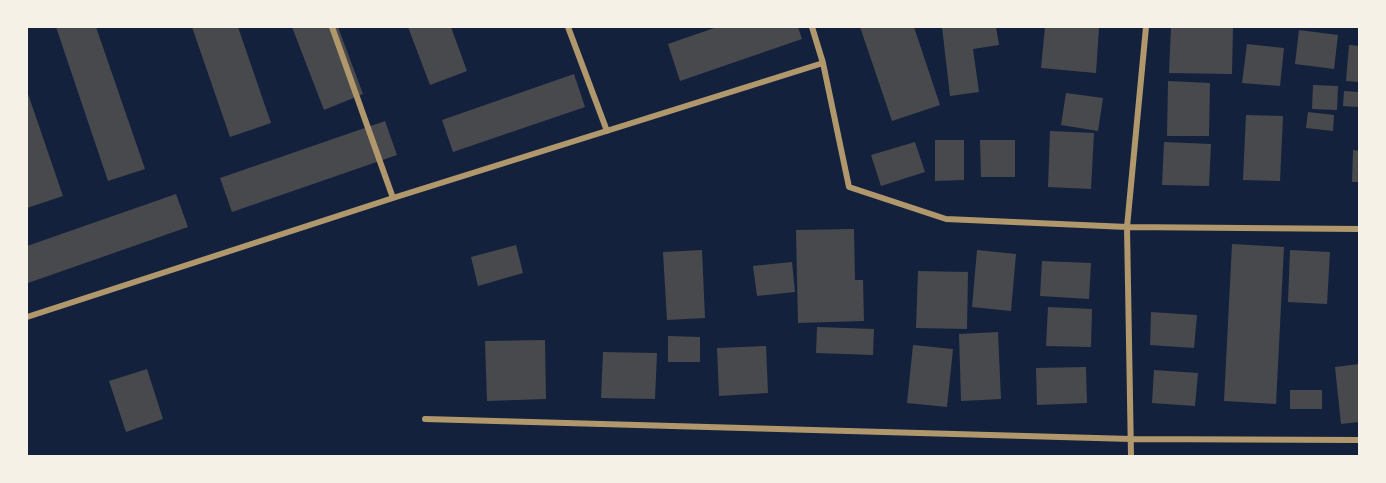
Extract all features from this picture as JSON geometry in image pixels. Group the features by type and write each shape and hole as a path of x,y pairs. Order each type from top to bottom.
{"street":[{"path":"332,27 393,198"},
{"path":"568,27 607,131"},
{"path":"812,27 823,63 849,187 946,219 1127,227 1359,229"},
{"path":"1131,456 1127,227 1146,27"},
{"path":"27,317 393,198 823,63"},
{"path":"425,419 1131,439 1359,440"}],"building":[{"path":"56,27 96,27 145,169 108,181"},
{"path":"192,27 238,27 271,123 230,137"},
{"path":"292,27 338,27 363,94 324,110"},
{"path":"408,27 451,27 467,71 430,85"},
{"path":"717,27 798,27 802,39 680,81 668,44"},
{"path":"860,27 914,27 940,105 892,121"},
{"path":"942,27 996,27 999,45 973,49 979,92 950,96"},
{"path":"1045,27 1099,28 1096,73 1041,68"},
{"path":"1171,27 1233,27 1232,74 1169,73"},
{"path":"1299,30 1338,35 1334,69 1295,64"},
{"path":"1247,44 1284,48 1280,86 1242,83"},
{"path":"1349,45 1359,46 1359,82 1346,81"},
{"path":"574,74 585,107 453,152 442,120"},
{"path":"1168,81 1210,83 1209,136 1167,136"},
{"path":"1313,85 1338,86 1337,110 1312,109"},
{"path":"27,91 63,196 27,208"},
{"path":"1344,91 1359,92 1359,107 1343,106"},
{"path":"1066,93 1103,98 1098,131 1061,125"},
{"path":"1308,112 1334,115 1333,131 1306,128"},
{"path":"1246,115 1283,116 1280,181 1243,180"},
{"path":"385,121 397,155 232,212 220,178"},
{"path":"1050,131 1094,133 1091,189 1048,187"},
{"path":"935,140 964,140 964,180 935,181"},
{"path":"980,140 1015,140 1015,177 981,177"},
{"path":"915,142 925,172 881,186 871,155"},
{"path":"1164,142 1211,144 1209,186 1162,185"},
{"path":"1353,150 1359,151 1359,182 1352,182"},
{"path":"176,194 188,227 28,283 27,246"},
{"path":"854,229 855,280 863,280 864,321 798,323 796,230"},
{"path":"1232,244 1284,247 1276,404 1224,401"},
{"path":"516,245 523,273 478,286 471,257"},
{"path":"702,250 705,318 667,320 663,252"},
{"path":"977,250 1016,254 1011,311 972,307"},
{"path":"1290,250 1330,252 1327,304 1288,302"},
{"path":"1042,261 1091,263 1089,299 1040,296"},
{"path":"792,262 795,292 757,296 753,266"},
{"path":"918,271 968,272 967,329 916,328"},
{"path":"1048,307 1092,309 1091,347 1046,346"},
{"path":"1151,312 1197,315 1194,348 1150,345"},
{"path":"817,327 874,329 873,355 816,353"},
{"path":"998,332 1001,399 961,401 959,334"},
{"path":"668,336 700,337 700,362 668,362"},
{"path":"545,340 546,399 487,401 485,341"},
{"path":"913,345 953,349 947,407 907,403"},
{"path":"766,346 768,393 719,396 717,348"},
{"path":"603,352 657,353 655,399 601,398"},
{"path":"1359,364 1359,422 1341,424 1335,367"},
{"path":"1086,367 1087,403 1037,405 1036,368"},
{"path":"147,369 163,419 126,432 109,381"},
{"path":"1154,370 1198,373 1195,406 1152,403"},
{"path":"1290,390 1322,390 1322,409 1290,409"}]}
